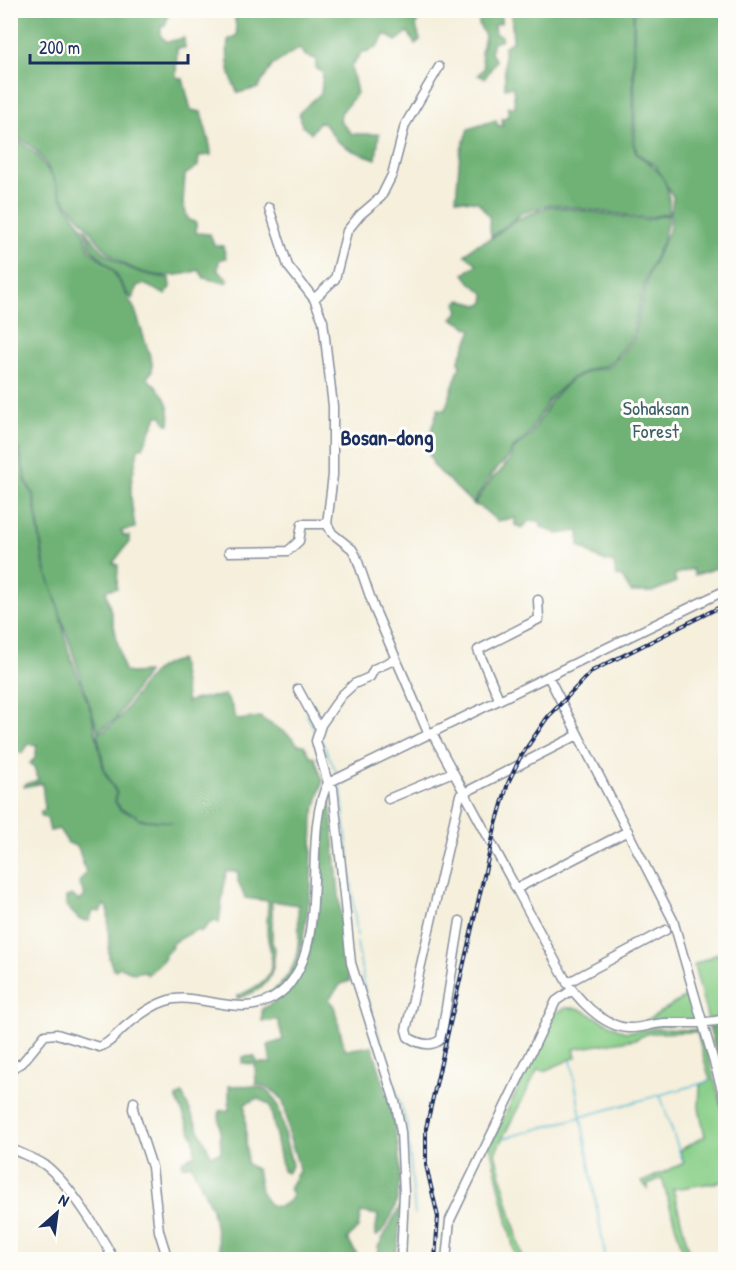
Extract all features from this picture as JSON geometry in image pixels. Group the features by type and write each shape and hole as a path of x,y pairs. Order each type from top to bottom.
{"street":[{"path":"314,299 335,279 347,231 360,215 381,197 392,175 405,125 439,67"},
{"path":"269,208 288,266 314,299 323,321 333,406 333,475 327,524 332,533 352,549 396,659 431,734 570,986 606,1019 628,1028 664,1023 702,1024 726,1019"},
{"path":"229,552 288,551 299,541 302,524 327,524"},
{"path":"328,783 726,590"},
{"path":"499,699 478,650 539,619 538,600"},
{"path":"319,731 335,701 354,684 370,677 375,669 396,659"},
{"path":"548,676 673,920 726,1104"},
{"path":"10,1069 22,1064 45,1035 57,1034 99,1047 165,1001 188,999 253,1006 282,993 295,978 302,964 314,896 319,808 328,783 317,724 298,689"},
{"path":"460,921 441,1039 429,1044 415,1041 406,1034 406,1030 458,802 464,792 578,735"},
{"path":"388,799 453,771"},
{"path":"328,783 333,788 352,970 396,1105 401,1132 404,1193 401,1260"},
{"path":"516,889 628,831"},
{"path":"446,1260 450,1220 553,1007 570,986 666,930"},
{"path":"134,1101 133,1109 152,1167 158,1199 159,1231 168,1260"},
{"path":"10,1148 45,1165 91,1221 114,1260"}],"green space":[{"path":"11,11 169,12 165,26 161,26 161,36 167,42 184,38 185,48 177,48 176,77 183,79 191,110 201,112 211,150 211,155 199,156 198,166 185,175 183,203 188,219 196,223 196,233 210,234 214,245 223,246 226,258 219,260 218,271 229,280 225,283 204,278 199,270 168,276 138,271 113,256 102,246 63,198 39,154 11,131"},
{"path":"234,11 422,11 416,26 420,40 415,44 408,32 396,41 385,34 376,47 362,52 351,66 357,93 341,113 340,121 352,134 379,134 376,159 351,150 337,141 325,124 319,122 311,133 302,126 299,113 321,93 323,73 316,68 316,59 306,56 299,48 272,66 258,88 238,93 228,67 227,54 228,40 237,35"},
{"path":"478,11 502,11 501,23 494,25 495,34 502,36 501,41 493,43 491,53 496,61 485,78 478,75 484,68 481,53 485,36 479,24"},
{"path":"511,11 633,11 633,142 636,154 652,165 663,178 668,193 669,213 646,218 550,204 521,214 491,237 489,216 478,202 456,199 460,153 468,129 496,120 497,125 503,126 502,119 508,116 508,106 515,108 513,86 505,88 504,47 513,41"},
{"name":"Sohaksan Forest","path":"634,11 725,11 726,560 721,555 717,555 720,567 695,575 692,569 674,575 676,582 652,592 631,592 622,577 616,576 614,563 601,560 579,546 579,531 558,534 541,527 540,521 529,521 522,528 515,525 515,518 497,521 481,507 474,505 492,478 511,458 513,450 531,435 552,399 572,379 591,370 609,367 633,341 649,273 669,231 673,197 656,166 637,153 635,142"},
{"path":"11,134 37,155 55,180 61,198 81,225 90,250 113,271 135,310 152,362 152,371 147,378 165,398 169,410 169,424 166,424 162,416 157,416 143,448 138,448 131,490 135,528 121,531 124,536 129,536 129,542 113,563 118,565 117,588 106,590 124,671 147,672 115,720 98,731 45,567 34,496 27,482 19,450 11,436"},
{"path":"550,206 646,220 669,214 664,238 646,277 631,340 608,365 590,369 572,378 550,398 529,434 512,449 509,457 490,476 473,504 434,466 423,439 428,439 438,409 445,410 460,366 459,360 472,330 452,318 459,311 456,303 461,300 478,305 484,303 485,294 464,274 477,264 465,255 474,246 492,238 515,220"},
{"path":"84,227 98,246 122,265 149,275 169,278 170,287 166,295 144,284 137,286 132,299 114,271 92,249"},
{"path":"10,438 18,450 26,482 33,496 44,567 57,602 68,649 92,715 104,772 116,793 115,802 120,810 136,815 121,809 116,802 117,793 105,771 98,733 120,716 154,672 166,664 180,660 187,702 225,695 233,708 234,716 239,720 260,717 286,733 298,745 304,745 311,757 315,758 323,781 313,816 311,889 303,939 296,974 274,994 271,992 289,974 297,953 298,905 272,901 272,943 275,948 271,975 256,991 237,999 237,996 255,987 267,977 272,964 267,934 268,901 245,898 238,881 238,872 226,871 219,923 214,920 200,932 196,930 171,944 172,947 164,956 165,958 147,975 144,971 134,973 120,967 113,969 109,958 108,907 104,905 100,912 93,911 89,921 80,920 66,906 66,897 72,895 79,901 85,896 79,882 86,873 78,847 68,843 59,829 50,831 47,818 41,817 41,811 45,810 42,783 24,787 25,784 38,780 34,767 30,763 35,758 37,745 29,744 22,753 11,751"},
{"path":"329,789 345,957 350,981 341,984 329,999 334,1006 345,1050 372,1046 393,1117 398,1144 400,1170 398,1195 391,1218 377,1236 375,1234 378,1215 361,1212 358,1228 347,1239 360,1259 221,1259 212,1209 191,1164 183,1166 182,1161 195,1155 194,1139 176,1097 182,1094 211,1155 221,1152 219,1111 229,1110 229,1086 245,1085 266,1090 277,1103 292,1166 287,1173 283,1171 270,1105 258,1098 245,1104 247,1164 257,1170 261,1191 270,1206 280,1206 289,1201 292,1195 289,1188 299,1171 284,1104 276,1092 256,1084 255,1064 242,1063 243,1057 254,1056 258,1063 271,1063 268,1045 283,1040 278,1020 262,1021 262,1009 287,991 302,968 311,940 316,910 322,816"},
{"path":"725,950 725,1016 708,1020 694,965"},
{"path":"690,994 696,1022 634,1028"},
{"path":"565,1008 578,1008 625,1032 654,1029 701,1030 725,1118 726,1181 673,1189 691,1259 685,1259 662,1178 648,1184 648,1189 642,1182 684,1163 680,1150 705,1136 699,1108 700,1085 710,1081 697,1032 649,1033 636,1039 574,1049 576,1057 544,1071 538,1069 495,1153 523,1259 516,1259 490,1146 554,1014"},
{"path":"725,1023 725,1046 721,1048 725,1066 725,1084 709,1027"},
{"path":"401,1205 398,1245 393,1259 377,1260 378,1247"}],"waterway":[{"path":"306,713 315,731"},
{"path":"321,740 338,775"},
{"path":"341,787 357,936"},
{"path":"357,942 365,991"},
{"path":"366,995 407,1125 415,1214"},
{"path":"571,1060 606,1260"},
{"path":"505,1138 710,1081"},
{"path":"660,1095 683,1162"}],"railway":[{"path":"435,1260 438,1217 426,1165 426,1128 495,828 508,783 521,756 547,718 592,671 726,604"}],"district":[{"name":"Bosan-dong","path":"387,437"}]}
